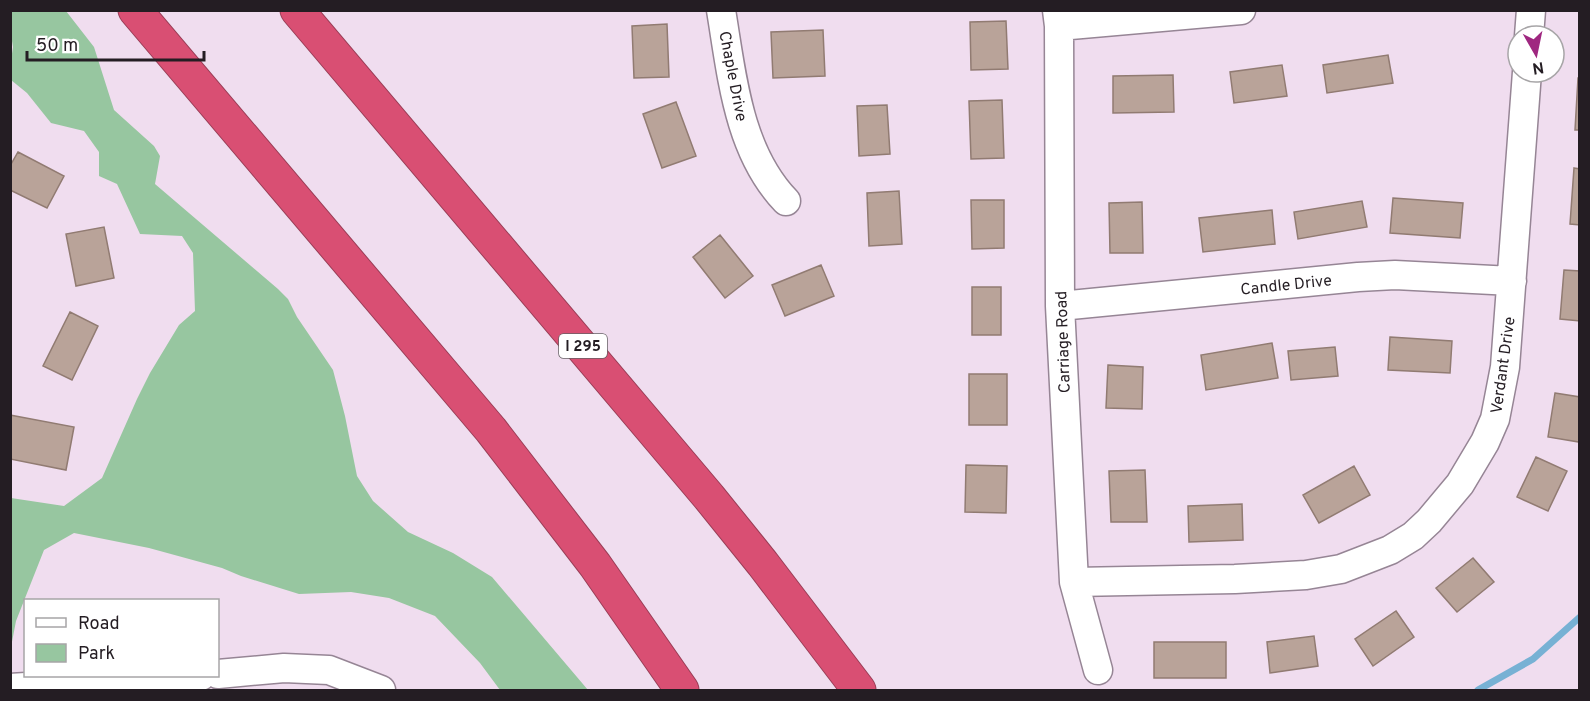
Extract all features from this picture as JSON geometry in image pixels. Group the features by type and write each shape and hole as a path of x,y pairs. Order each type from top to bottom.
{"highway":[{"path":"135,10 491,430 595,566 682,690"},
{"name":"I 295","path":"297,10 702,488 859,690"}],"street":[{"name":"Chaple Drive","path":"721,10 733,83 745,132 766,177 786,201"},
{"path":"1058,18 1241,10"},
{"name":"Carriage Road","path":"1058,18 1060,306 1074,582 1098,670"},
{"name":"Verdant Drive","path":"1074,582 1235,579 1306,575 1351,565 1390,550 1413,536 1429,521 1460,484 1485,442 1495,419 1505,368 1526,84"},
{"name":"Candle Drive","path":"1060,306 1358,277 1395,275 1512,281"},
{"path":"219,674 284,669 328,670 381,690"},
{"path":"10,688 172,677"}],"green space":[{"path":"11,10 66,11 94,47 114,110 154,146 160,156 155,184 288,299 297,317 333,370 357,476 373,501 408,532 453,553 492,577 588,690 500,690 480,663 435,616 389,598 351,592 299,594 222,568 149,548 74,533 44,550 16,621 11,647 11,498 64,506 102,478 150,373 179,325 195,311 193,253 182,236 140,234 117,184 99,176 99,152 84,131 51,123 27,93 11,80 13,47"}],"building":[{"path":"1006,21 1008,69 971,70 970,22"},
{"path":"667,24 669,77 634,78 632,26"},
{"path":"823,30 825,76 773,78 771,32"},
{"path":"1388,55 1393,83 1327,93 1323,65"},
{"path":"1282,65 1287,96 1234,103 1230,72"},
{"path":"1173,75 1174,112 1113,113 1113,76"},
{"path":"1578,78 1580,78 1580,130 1575,130"},
{"path":"1002,100 1004,158 971,159 969,101"},
{"path":"676,102 696,156 662,168 643,114"},
{"path":"887,105 890,154 859,156 857,106"},
{"path":"18,152 64,176 47,208 10,190 10,166"},
{"path":"1574,168 1580,169 1580,225 1570,224"},
{"path":"899,191 902,244 869,246 867,193"},
{"path":"1393,198 1463,203 1460,238 1390,233"},
{"path":"971,200 1004,200 1004,248 972,249"},
{"path":"1362,201 1367,227 1298,239 1294,212"},
{"path":"1142,202 1143,253 1110,253 1109,203"},
{"path":"1272,210 1275,244 1203,252 1199,218"},
{"path":"104,227 114,278 76,286 66,234"},
{"path":"720,235 753,276 725,298 693,257"},
{"path":"821,265 834,296 785,316 772,285"},
{"path":"1564,270 1580,271 1580,321 1560,319"},
{"path":"972,287 1001,287 1001,335 972,335"},
{"path":"70,312 98,326 72,380 43,366"},
{"path":"1390,337 1452,341 1450,373 1388,370"},
{"path":"1272,343 1278,378 1206,390 1201,355"},
{"path":"1335,347 1338,376 1291,380 1288,351"},
{"path":"1108,365 1143,367 1142,409 1106,408"},
{"path":"969,374 1007,374 1007,425 969,425"},
{"path":"1555,393 1580,397 1579,442 1548,437"},
{"path":"10,415 74,427 66,470 10,459"},
{"path":"1536,457 1567,471 1548,511 1517,497"},
{"path":"966,465 1007,466 1006,513 965,512"},
{"path":"1354,466 1370,495 1319,523 1303,495"},
{"path":"1145,470 1147,522 1111,522 1109,471"},
{"path":"1242,504 1243,540 1189,542 1188,506"},
{"path":"1473,558 1494,582 1457,612 1436,588"},
{"path":"1396,611 1414,637 1373,666 1355,639"},
{"path":"1314,636 1318,666 1270,673 1267,642"},
{"path":"1154,642 1226,642 1226,678 1154,678"}],"waterway":[{"path":"1478,690 1533,659 1580,617"}]}
